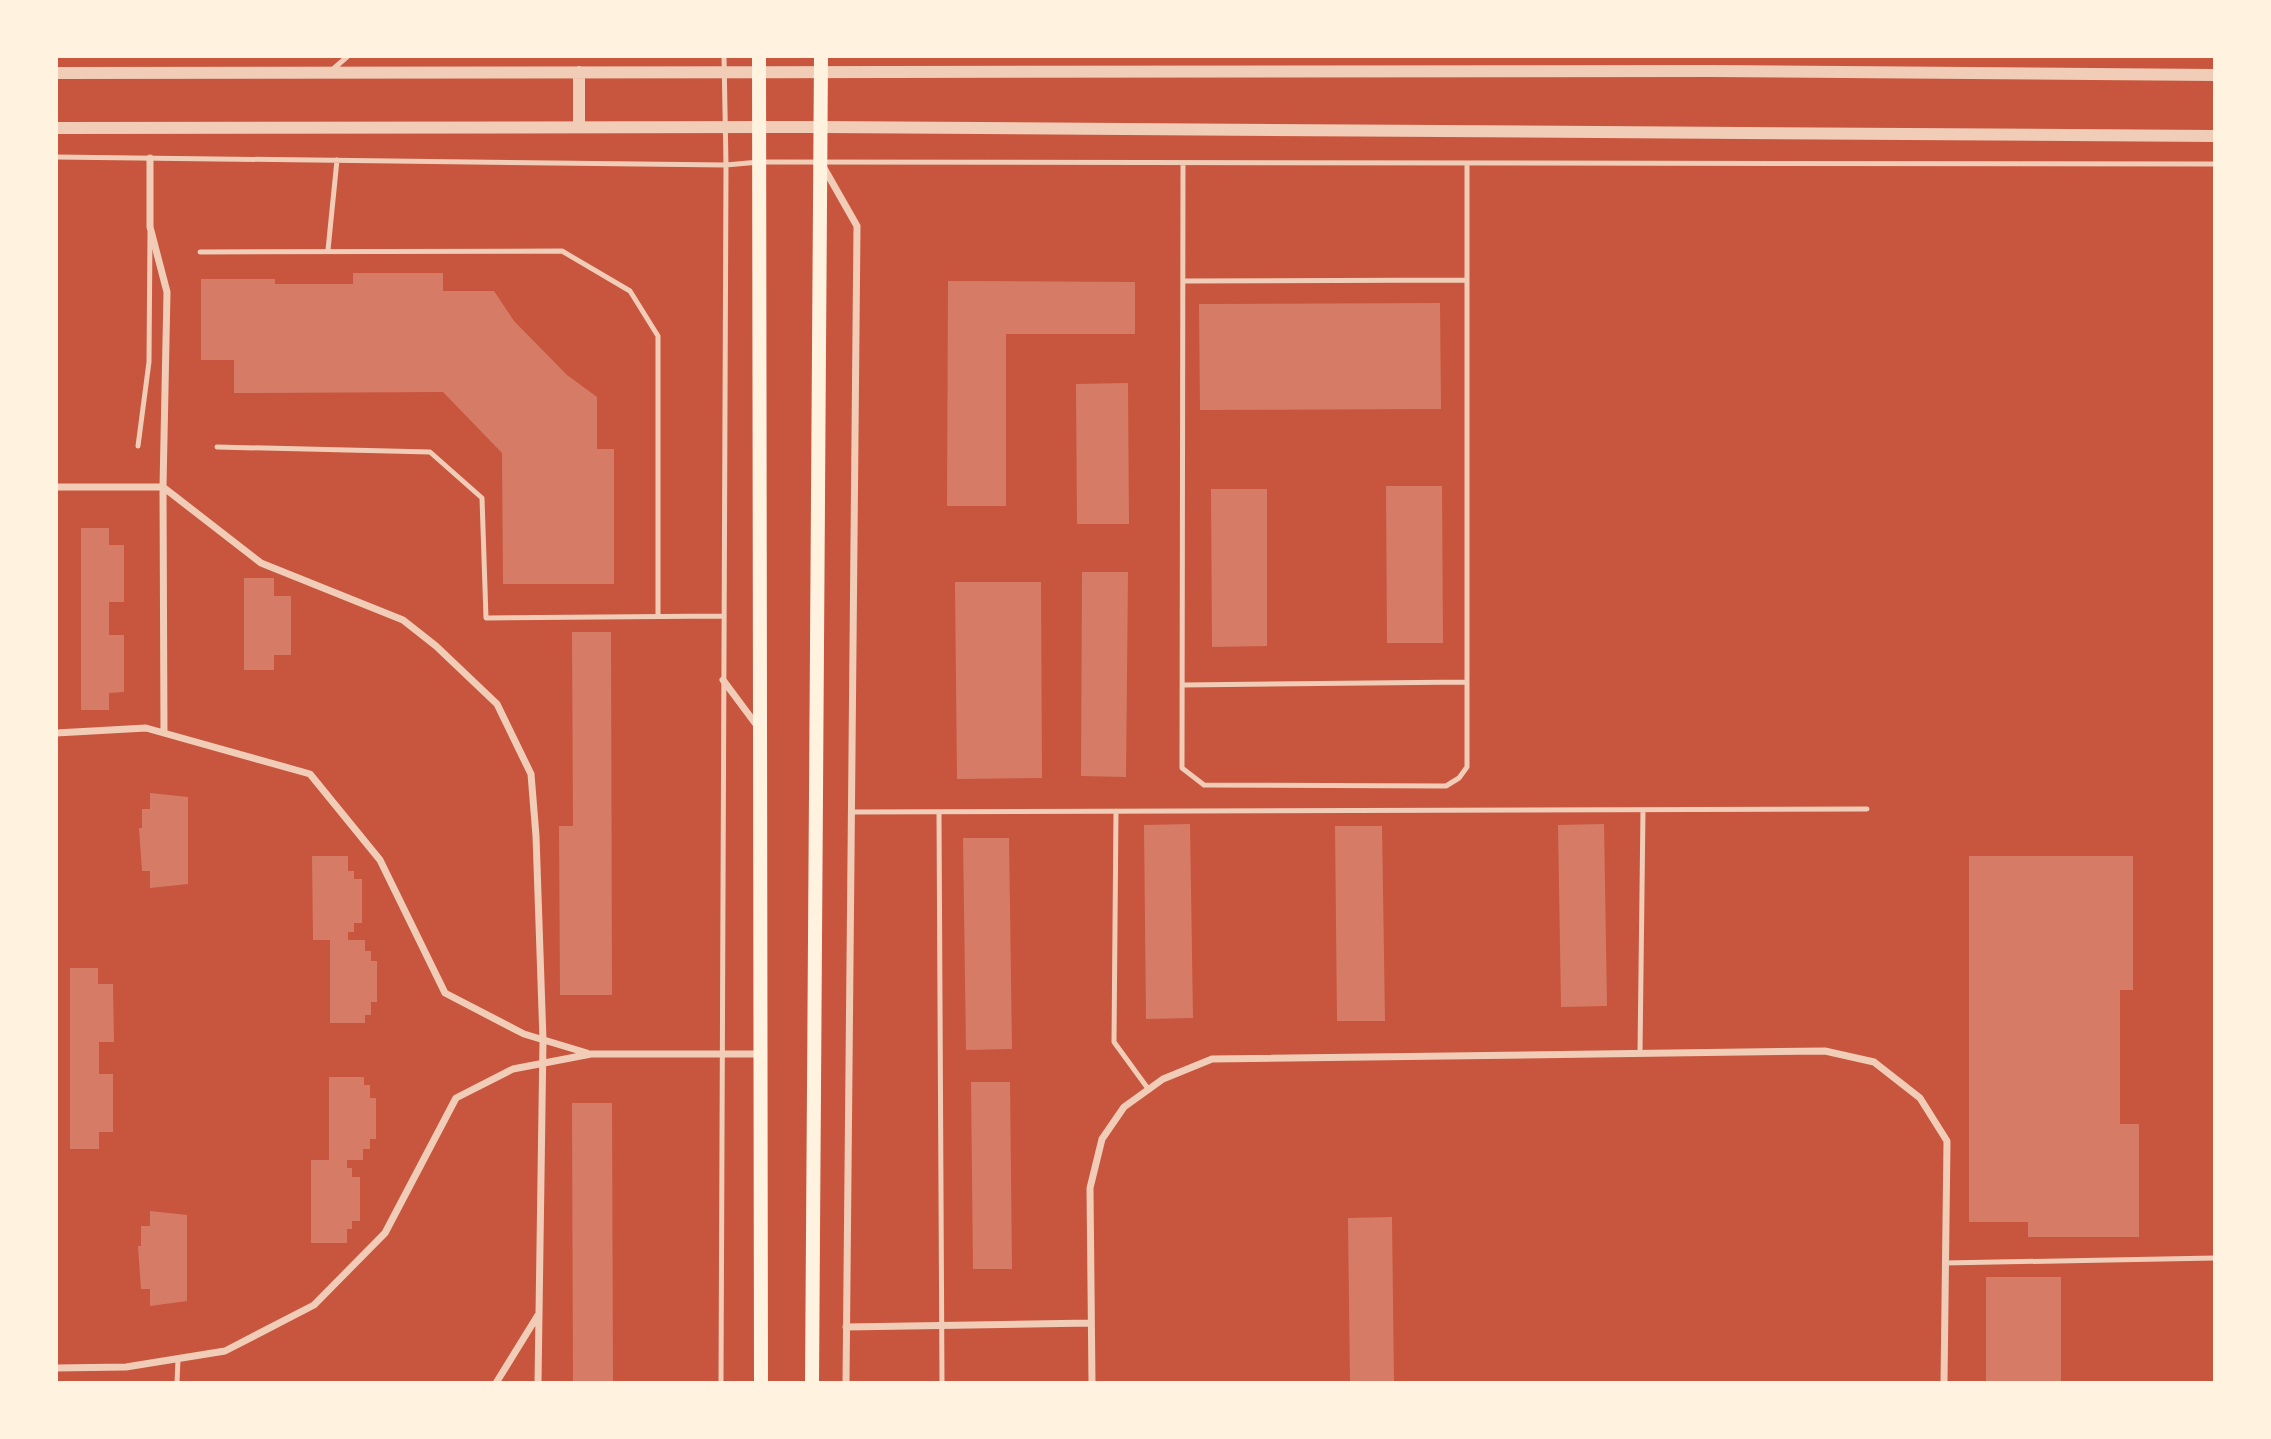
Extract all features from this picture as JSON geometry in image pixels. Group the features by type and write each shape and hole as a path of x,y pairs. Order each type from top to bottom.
{"main road":[{"path":"759,56 761,1383"},
{"path":"812,1383 821,56"}],"street":[{"path":"56,73 1711,71 2215,75"},
{"path":"579,72 579,127"},
{"path":"56,128 821,127 2215,136"},
{"path":"150,158 150,226 167,292 163,487 164,733"},
{"path":"821,163 857,226 846,1383"},
{"path":"56,487 163,487 261,563 402,620 436,646 498,704 531,774 543,1040 538,1383"},
{"path":"723,680 760,729"},
{"path":"56,733 146,728 310,774 380,860 445,993 524,1034 591,1054"},
{"path":"1091,1383 1090,1188 1102,1139 1124,1107 1163,1079 1212,1059 1825,1051 1874,1062 1920,1098 1947,1141 1944,1383"},
{"path":"56,1368 126,1367 225,1351 314,1305 385,1233 456,1098 513,1069 591,1054 761,1054"},
{"path":"496,1383 538,1315"},
{"path":"846,1327 1091,1323"}],"lane":[{"path":"330,72 348,56"},
{"path":"721,1383 726,165 724,56"},
{"path":"56,157 726,165 759,162 2215,164"},
{"path":"328,250 337,160"},
{"path":"1183,163 1182,768 1204,785 1446,786 1459,778 1467,767 1467,164"},
{"path":"138,446 149,362 150,226"},
{"path":"200,252 562,251 630,291 658,336 658,616"},
{"path":"1183,281 1467,280"},
{"path":"217,447 430,453 482,498 486,618 723,616"},
{"path":"1183,685 1467,682"},
{"path":"852,812 1867,809"},
{"path":"1640,1053 1643,810"},
{"path":"1116,811 1114,1042 1149,1090"},
{"path":"939,812 942,1383"},
{"path":"1945,1263 2215,1258"},
{"path":"177,1383 178,1359"}],"building":[{"path":"353,273 443,273 443,291 494,291 514,321 567,375 597,397 597,449 614,449 614,584 503,584 502,453 443,392 234,393 234,360 201,360 201,279 275,279 275,284 353,284"},
{"path":"948,281 1135,282 1135,334 1006,334 1006,506 947,506"},
{"path":"1440,303 1441,409 1200,410 1199,304"},
{"path":"1128,383 1129,524 1077,524 1076,384"},
{"path":"1386,486 1442,486 1443,643 1387,643"},
{"path":"1211,489 1267,489 1267,646 1212,647"},
{"path":"81,528 109,528 109,545 124,545 124,602 109,602 109,635 124,635 124,692 109,693 109,710 81,710"},
{"path":"1082,572 1128,572 1126,777 1081,776"},
{"path":"244,578 274,578 274,596 291,596 291,655 274,655 274,670 244,670"},
{"path":"955,582 1041,582 1042,778 957,779"},
{"path":"572,632 611,632 612,995 560,995 559,826 573,826"},
{"path":"150,793 188,797 188,884 150,888 150,871 142,871 139,828 142,828 142,809 150,809"},
{"path":"1190,824 1193,1018 1146,1019 1144,825"},
{"path":"1604,824 1607,1006 1561,1007 1558,825"},
{"path":"1335,826 1382,826 1385,1021 1337,1021"},
{"path":"963,838 1009,838 1012,1049 966,1050"},
{"path":"312,856 348,856 348,871 354,871 354,879 362,879 362,923 354,923 354,932 348,932 348,940 365,940 365,951 371,951 371,961 377,961 377,1002 371,1002 371,1015 365,1015 365,1023 330,1023 330,940 313,940"},
{"path":"1969,856 2133,856 2133,990 2120,990 2120,1124 2139,1124 2139,1237 2028,1237 2028,1222 1969,1222"},
{"path":"70,968 98,968 98,984 113,984 114,1042 99,1042 99,1074 113,1074 113,1132 99,1132 99,1149 70,1149"},
{"path":"329,1077 364,1077 364,1085 370,1085 370,1098 376,1098 376,1139 370,1139 370,1149 363,1149 363,1160 347,1160 347,1168 352,1168 352,1177 360,1177 360,1221 352,1221 352,1229 347,1229 347,1243 311,1243 311,1160 329,1160"},
{"path":"971,1082 1010,1082 1012,1269 973,1269"},
{"path":"572,1103 612,1103 613,1383 573,1383"},
{"path":"150,1211 187,1215 187,1301 150,1306 150,1289 141,1289 138,1246 141,1246 141,1226 150,1226"},
{"path":"1392,1217 1394,1383 1350,1383 1348,1218"},
{"path":"1986,1277 2061,1277 2061,1383 1986,1383"}]}
